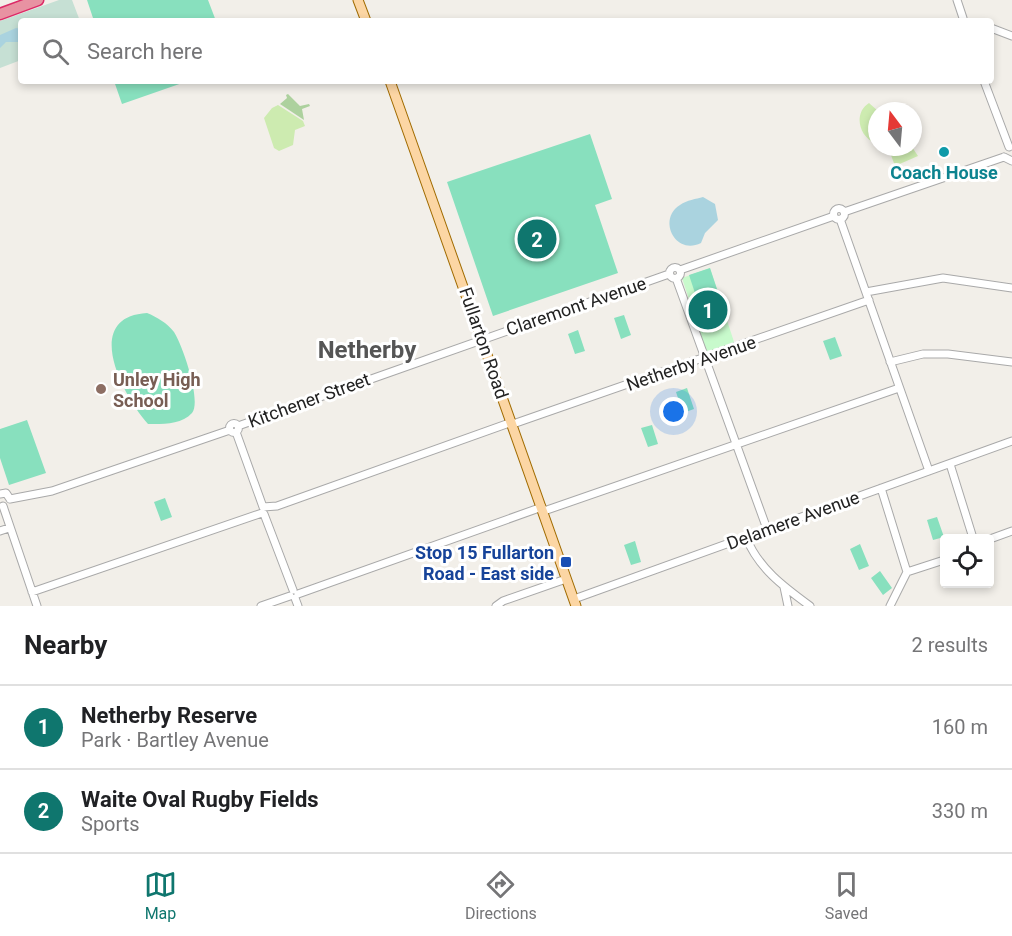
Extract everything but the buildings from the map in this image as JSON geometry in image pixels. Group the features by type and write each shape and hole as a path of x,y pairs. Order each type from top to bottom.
{"highway":[{"path":"0,14 38,0"}],"main road":[{"path":"358,0 365,18"},
{"name":"Fullarton Road","path":"391,84 575,602"}],"street":[{"path":"957,0 964,18"},
{"path":"994,29 1012,36"},
{"path":"985,84 1010,147 1005,150 1004,157"},
{"path":"767,529 704,359 678,274 837,218 844,212 1004,157 1012,161"},
{"path":"837,218 869,300 929,471"},
{"name":"Claremont Avenue","path":"482,339 669,273 678,274"},
{"path":"866,292 943,278 1012,288"},
{"name":"Netherby Avenue","path":"265,511 869,300"},
{"name":"Kitchener Street","path":"10,499 52,491 235,429 482,339"},
{"path":"890,362 923,354 948,354 1012,362"},
{"path":"261,606 899,388"},
{"path":"235,429 298,606"},
{"name":"Delamere Avenue","path":"575,602 767,529 1012,441"},
{"path":"950,464 972,534"},
{"path":"881,488 908,572"},
{"path":"0,494 6,493 10,499 8,505 1,505 37,606"},
{"path":"32,592 265,511"},
{"path":"0,531 9,528"},
{"path":"994,538 1012,531"},
{"path":"746,537 752,554 784,587 810,606"},
{"path":"890,606 908,572 940,562"},
{"path":"496,606 503,601 566,579"},
{"path":"784,587 790,606 798,598"}],"green space":[{"path":"59,0 72,0 79,18 18,18 18,61 0,68 0,21"},
{"path":"87,0 208,0 215,18 93,18"},
{"path":"115,84 179,84 122,104"},
{"path":"288,94 300,106 309,104 310,106 302,109 304,120 280,104"},
{"path":"868,104 868,139 860,124 864,107"},
{"path":"278,105 303,121 305,126 295,130 293,145 279,151 274,148 264,118 272,108"},
{"path":"590,134 612,199 595,205 618,273 493,316 447,182"},
{"path":"891,156 918,156 895,166"},
{"path":"710,268 735,345 707,354 682,278"},
{"path":"710,268 725,313 704,320 689,275"},
{"path":"147,313 162,321 174,332 190,372 195,397 194,407 188,417 177,422 148,424 128,395 113,360 112,342 116,328 127,318"},
{"path":"624,315 631,335 621,339 614,318"},
{"path":"578,330 585,351 575,354 568,334"},
{"path":"835,337 842,356 830,360 823,341"},
{"path":"687,388 694,409 683,413 676,392"},
{"path":"27,420 46,473 9,485 0,458 0,429"},
{"path":"652,425 658,444 648,447 641,428"},
{"path":"165,498 172,517 161,521 154,502"},
{"path":"937,517 943,534 940,534 940,538 933,540 927,520"},
{"path":"635,541 641,562 631,565 624,545"},
{"path":"860,544 869,566 859,570 850,549"},
{"path":"880,571 892,588 883,595 871,578"}],"water":[{"path":"18,28 18,42 6,42 0,48 0,35"},
{"path":"703,197 715,204 718,220 705,233 701,243 692,246 684,245 672,234 670,219 673,211 680,205"}],"place":[{"name":"Coach House","path":"944,152"},
{"name":"Waite Oval Rugby Fields","path":"537,239"},
{"name":"Netherby Reserve","path":"708,310"},
{"name":"Unley High School","path":"101,389"},
{"name":"Stop 15 Fullarton Road - East side","path":"566,562"}],"district":[{"name":"Netherby","path":"367,350"}]}
